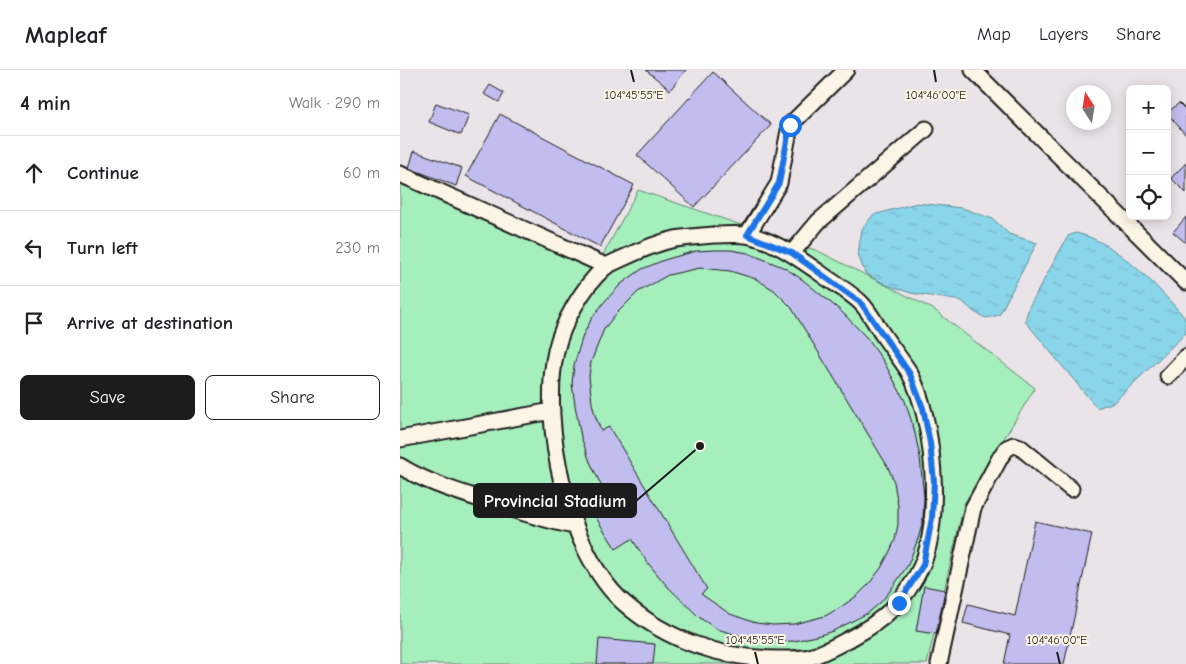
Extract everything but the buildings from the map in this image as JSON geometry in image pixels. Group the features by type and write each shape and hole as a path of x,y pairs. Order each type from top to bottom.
{"street":[{"path":"747,235 779,183 790,125 846,70"},
{"path":"973,70 1186,282"},
{"path":"792,253 818,222 926,129"},
{"path":"400,174 606,266"},
{"path":"714,235 747,235 792,253 861,303 910,374 923,408 930,443 934,481 932,518 923,565 899,603 879,621 835,647 810,657 758,659 727,654 698,646 670,634 622,602 586,553 574,526 554,441 552,411 556,351 564,327 583,292 606,266 640,250 674,239 714,235"},
{"path":"1168,376 1186,358"},
{"path":"400,440 552,411"},
{"path":"939,664 973,508 1007,448 1014,445 1020,447 1071,489"},
{"path":"400,466 414,475 454,491 548,520 574,526"}],"green space":[{"path":"400,168 603,255 638,190 818,251 933,309 1035,388 964,504 927,664 400,664"}],"water":[{"path":"917,203 962,208 993,219 1009,234 1037,243 999,315 986,318 974,312 962,301 911,293 887,285 865,273 858,254 862,229 873,215"},
{"path":"1076,233 1091,238 1122,256 1150,281 1186,319 1186,333 1114,402 1097,408 1025,321 1029,307 1068,236"}],"place":[{"name":"Provincial Stadium","path":"700,446"}],"route":[{"path":"790,125 779,183 747,235 792,253 861,303 910,374 923,408 930,443 934,481 932,518 923,565 899,603"}]}
